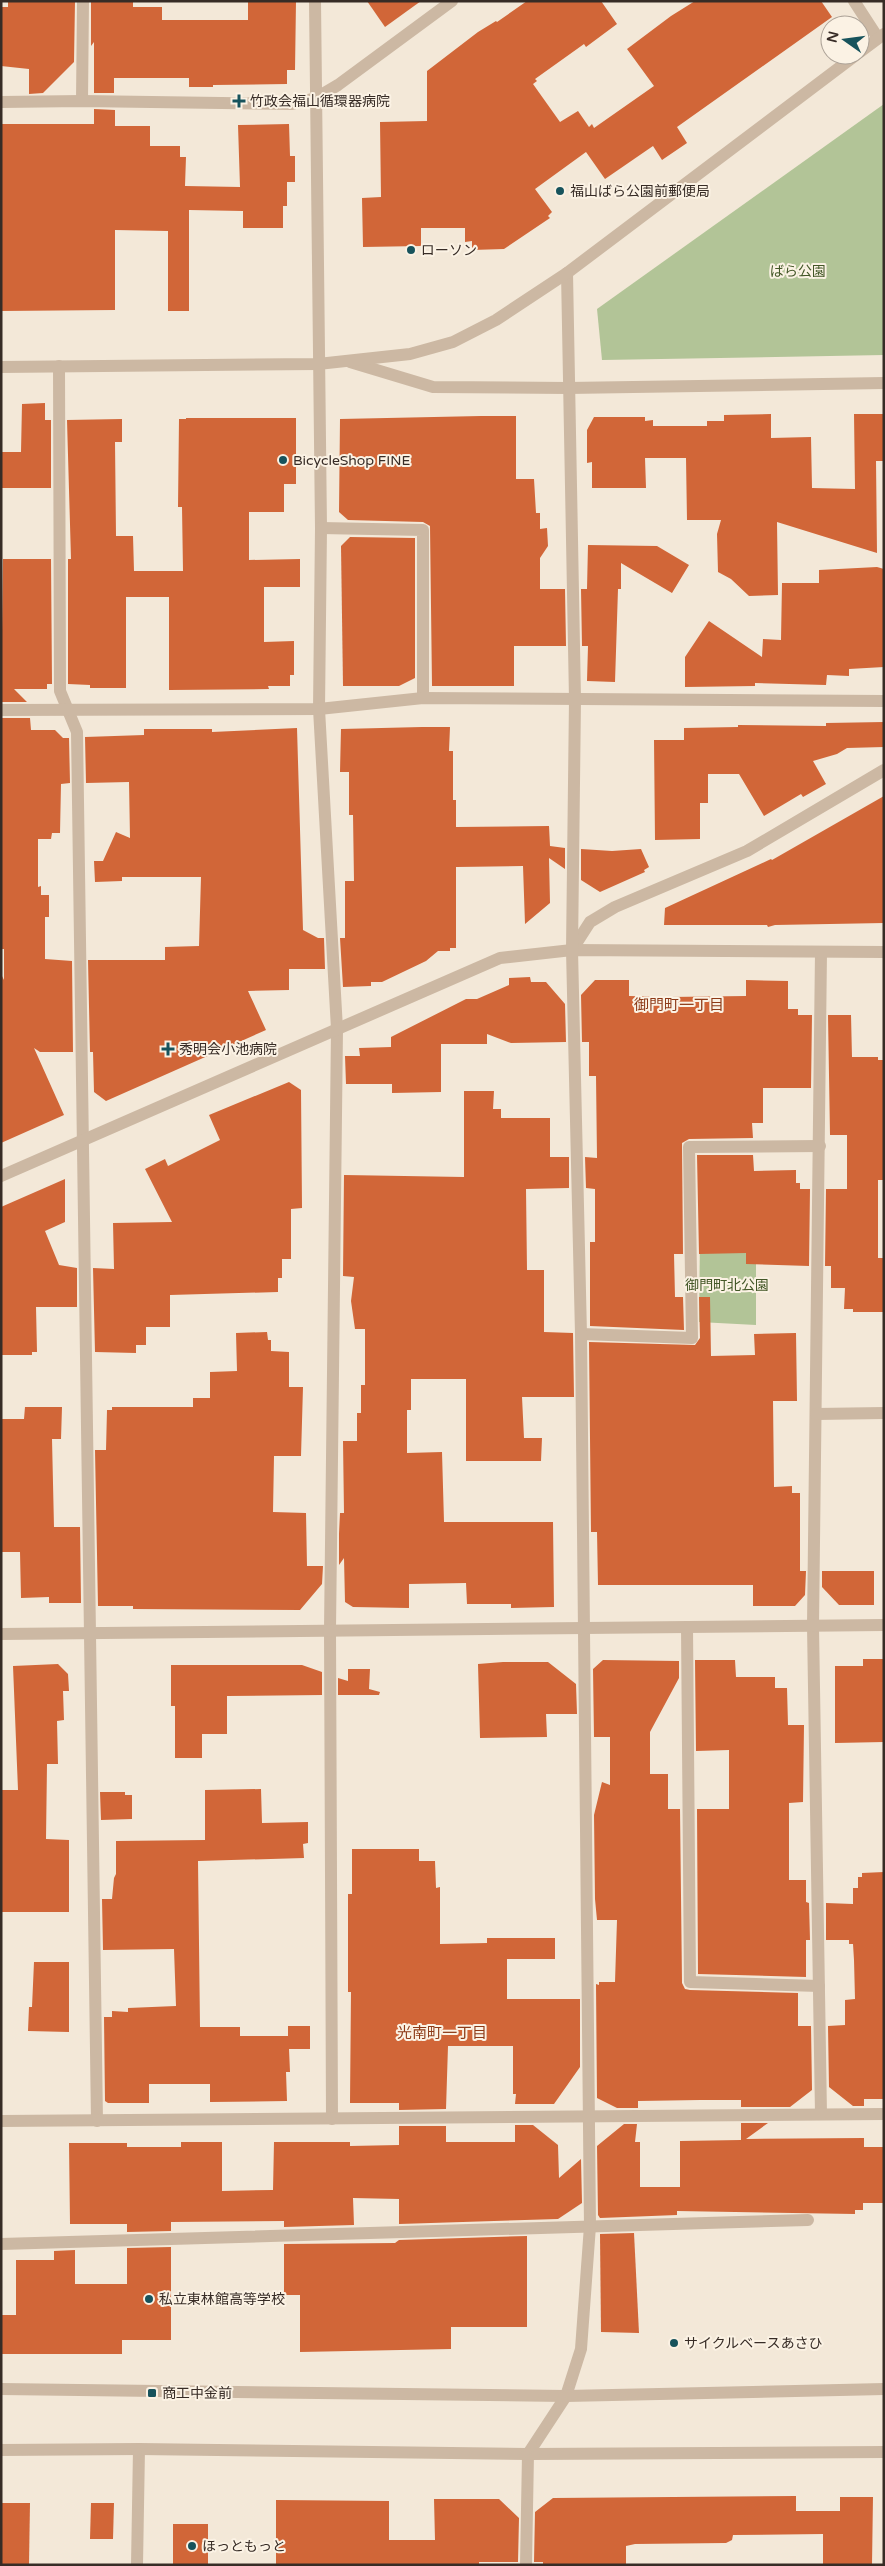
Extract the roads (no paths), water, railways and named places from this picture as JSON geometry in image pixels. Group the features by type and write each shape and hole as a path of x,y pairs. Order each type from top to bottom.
{"street":[{"path":"82,100 83,1"},
{"path":"315,1 321,528 319,708 337,1029 330,1630 332,2119"},
{"path":"1,102 82,100 292,104 316,98 452,1"},
{"path":"854,1 881,36 870,44"},
{"path":"1,367 318,364 410,354 453,342 496,320 567,273 843,65"},
{"path":"526,2565 528,2454 566,2396 581,2349 590,2226 581,1334 572,950 575,699 567,273"},
{"path":"350,362 433,387 568,388 884,383"},
{"path":"59,366 60,691 70,711 77,732 97,2121"},
{"path":"321,528 423,530 423,698"},
{"path":"1,710 319,708 423,698 884,702"},
{"path":"572,950 590,922 614,907 747,851 884,770"},
{"path":"1,1176 500,958 572,950 884,952"},
{"path":"821,952 813,1626 821,2114"},
{"path":"581,1334 692,1338 689,1147 820,1146"},
{"path":"816,1414 884,1413"},
{"path":"1,1634 884,1625"},
{"path":"687,1627 690,1982 819,1986"},
{"path":"1,2122 884,2114"},
{"path":"1,2244 808,2220"},
{"path":"1,2388 566,2396 884,2389"},
{"path":"137,2565 138,2449"},
{"path":"1,2450 138,2449 528,2454 884,2452"}],"place":[{"name":"竹政会福山循環器病院","path":"239,101"},
{"name":"福山ばら公園前郵便局","path":"560,191"},
{"name":"ローソン","path":"411,250"},
{"name":"BicycleShop FINE","path":"283,460"},
{"name":"秀明会小池病院","path":"168,1049"},
{"name":"私立東林館高等学校","path":"149,2299"},
{"name":"サイクルベースあさひ","path":"674,2343"},
{"name":"商工中金前","path":"152,2393"},
{"name":"ほっともっと","path":"192,2546"}],"district":[{"name":"御門町一丁目","path":"679,1005"},
{"name":"光南町一丁目","path":"442,2033"}],"park label":[{"name":"ばら公園","path":"798,271"},
{"name":"御門町北公園","path":"727,1285"}]}
